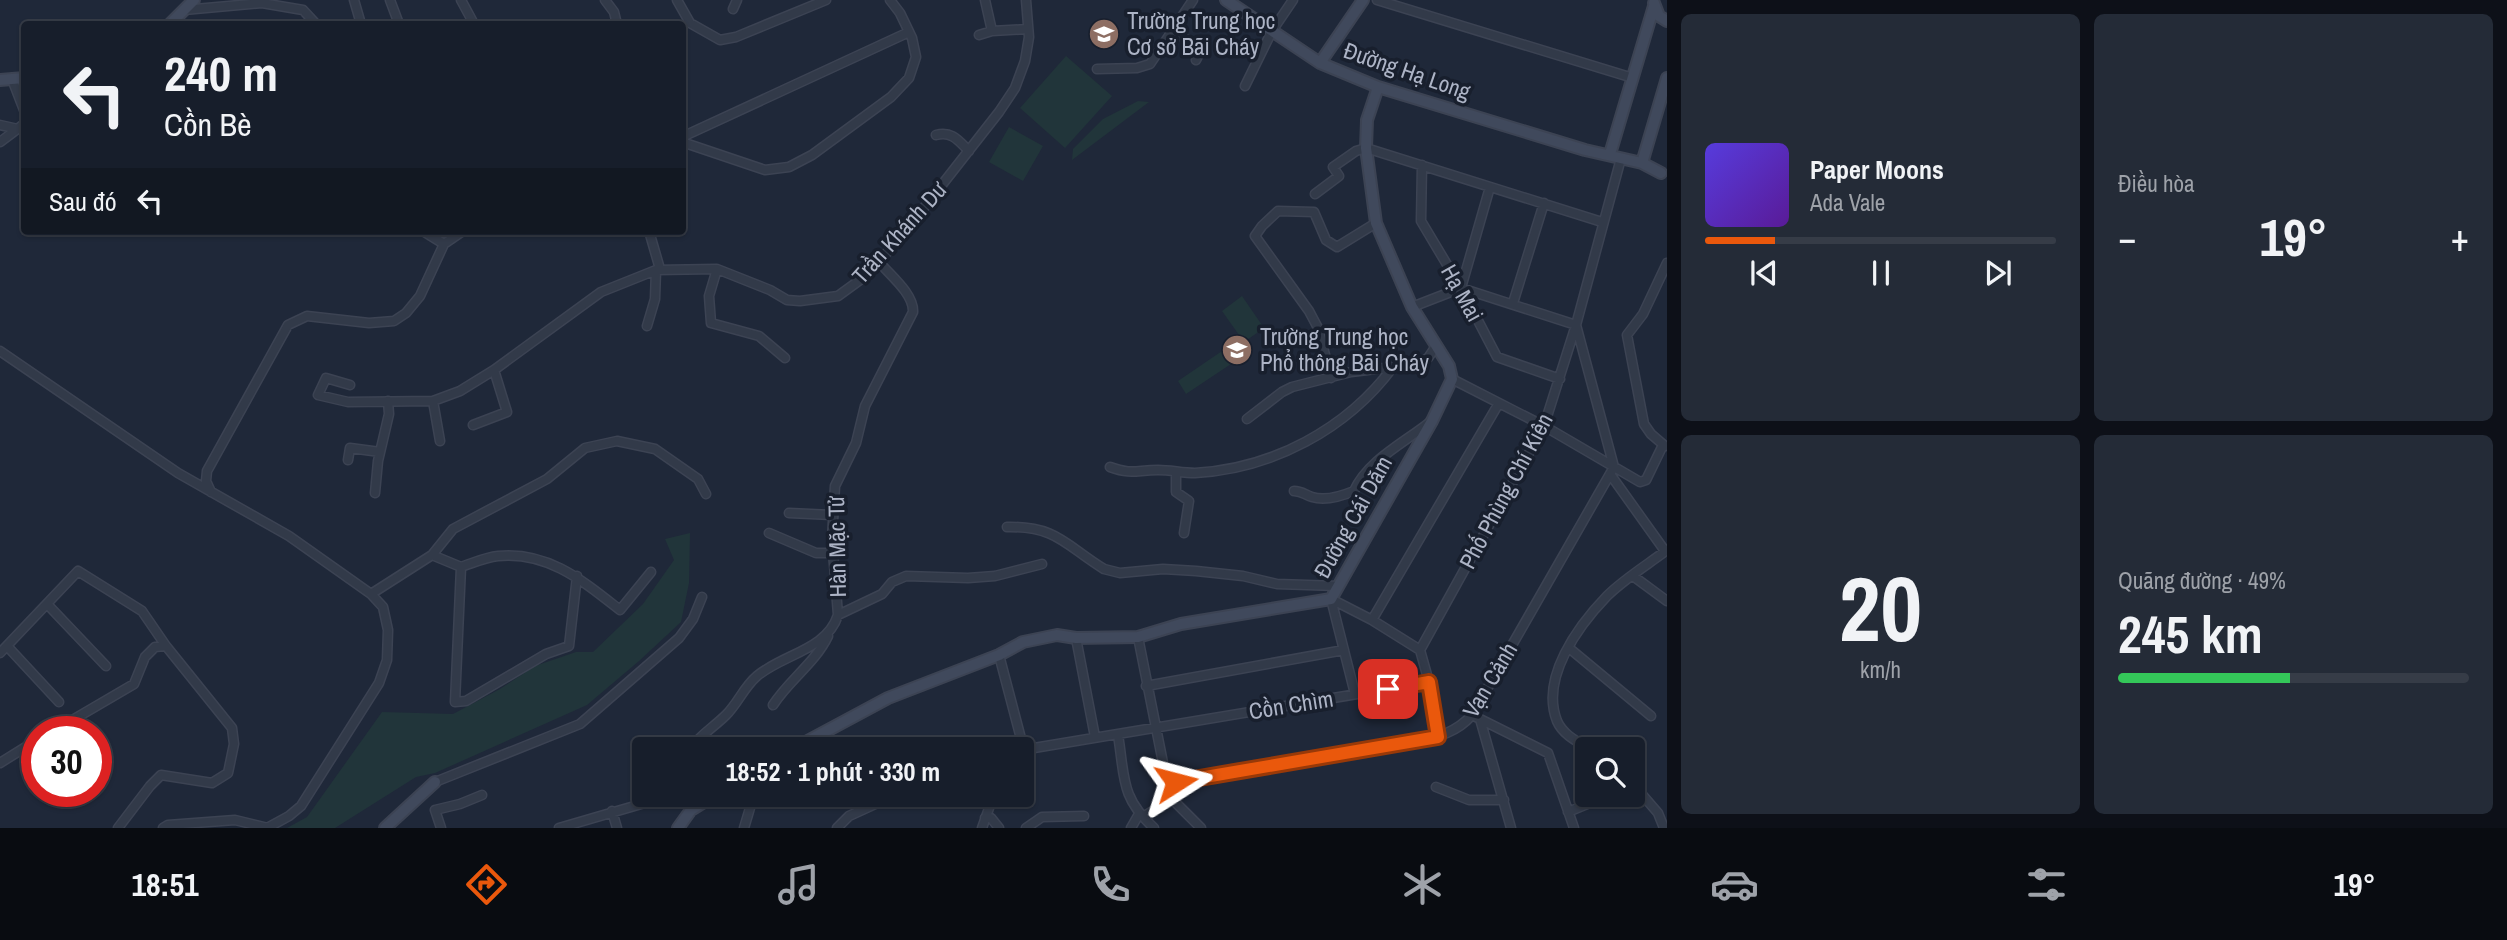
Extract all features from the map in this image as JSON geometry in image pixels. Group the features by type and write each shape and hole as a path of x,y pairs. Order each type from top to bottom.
{"street":[{"path":"173,21 194,0"},
{"path":"354,0 360,21"},
{"path":"390,0 398,21"},
{"path":"461,0 472,21"},
{"path":"605,0 614,12 616,21"},
{"path":"677,0 690,23 720,40 736,37 826,0"},
{"path":"686,141 765,170 789,167 812,155 891,97 909,78 916,57 909,32 890,0"},
{"path":"985,0 992,31"},
{"name":"Trần Khánh Dư","path":"350,385 326,378 318,395 348,402 433,401 460,391 494,370 601,292 658,269 717,270 770,290 787,300 838,296 878,262 999,112 1014,88 1025,61 1028,29 1026,0"},
{"path":"1097,69 1138,68 1150,64 1193,0"},
{"name":"Đường Hạ Long","path":"1226,0 1320,63 1378,87 1664,174"},
{"path":"1245,86 1272,31 1293,0"},
{"path":"1320,63 1363,0"},
{"path":"1377,0 1633,78"},
{"path":"1610,154 1654,2"},
{"path":"1654,2 1659,16 1667,21"},
{"path":"184,10 262,3 303,10 313,21"},
{"path":"979,35 992,31 1028,29"},
{"path":"1172,31 1202,48 1196,60"},
{"path":"686,138 909,32"},
{"path":"0,80 21,78"},
{"path":"12,79 21,102"},
{"path":"1642,163 1666,84"},
{"path":"1378,87 1367,120 1366,148 1376,223 1412,307 1450,366 1452,379 1544,426 1612,470 1643,482 1665,446 1644,424 1627,335 1643,314 1667,263"},
{"path":"0,125 21,126"},
{"path":"0,142 21,126"},
{"path":"936,135 953,135 969,151"},
{"path":"1315,194 1339,176 1333,167 1356,150 1366,148 1602,222"},
{"name":"Đường Hạ Long","path":"1589,150 1642,163 1664,174"},
{"name":"Phố Phùng Chí Kiên","path":"1420,650 1544,426 1576,325 1620,162"},
{"name":"Hạ Mai","path":"1422,165 1421,221 1461,288 1497,357 1560,379"},
{"path":"1461,288 1490,187"},
{"path":"1513,303 1544,203"},
{"path":"1331,378 1318,328 1309,310 1255,236 1278,211 1314,212 1326,240 1337,247 1376,223"},
{"path":"429,235 444,244"},
{"path":"211,492 206,481 207,471 288,325 307,316 369,323 394,321 407,313 420,296 444,244 457,235"},
{"path":"647,326 658,269 650,235"},
{"name":"Hàn Mặc Tử","path":"773,705 787,686 815,658 834,627 838,615 832,515 835,486 856,443 864,405 913,312 913,306 905,292 878,262"},
{"path":"717,270 709,296 711,323 759,336 785,358"},
{"path":"1412,307 1461,288 1576,325 1612,470 1666,551 1608,595 1558,666 1553,680 1556,715 1568,736 1575,740"},
{"path":"1247,419 1282,392 1352,372 1417,364 1428,358 1436,346"},
{"path":"0,351 178,473 289,536 371,594 383,607 388,630 387,660 379,683 301,806 267,828 235,820 169,825 163,828"},
{"path":"1110,467 1126,472 1156,470 1194,473 1243,467 1301,444 1331,428 1370,396 1393,367"},
{"path":"473,425 507,412 494,370"},
{"name":"Đường Cái Dăm","path":"815,737 888,698 1037,638 1057,635 1076,638 1138,637 1181,624 1331,599 1432,421 1452,379"},
{"path":"375,493 380,452 389,414 388,401"},
{"path":"433,401 440,441"},
{"path":"1372,620 1499,402"},
{"path":"1294,491 1301,491 1313,498 1341,496 1354,491 1360,478 1405,439 1432,421"},
{"path":"371,594 432,555 453,529 547,479 585,448 617,441 655,449 698,479 706,494"},
{"path":"348,460 350,448 380,452"},
{"name":"Vạn Cảnh","path":"1167,783 1438,737 1476,717 1612,470"},
{"path":"1176,472 1176,492 1189,501 1184,533"},
{"path":"789,513 832,515"},
{"path":"1007,527 1045,530 1096,564 1113,572 1163,569 1243,576 1277,584 1338,586"},
{"path":"769,533 816,553 834,553"},
{"path":"432,555 461,567 495,556 529,555 577,576 620,610 651,572"},
{"path":"838,615 882,594 892,582 906,576 995,576 1042,564"},
{"path":"461,567 455,702 473,697 545,654 569,646 577,576"},
{"path":"0,653 78,571 142,611 166,646 232,728 234,744 228,773 212,783 161,775 118,828"},
{"path":"1633,576 1667,601"},
{"path":"385,828 435,782 580,724 679,638 693,619 702,597"},
{"path":"1331,599 1372,620 1420,650 1429,682 1438,737"},
{"path":"1331,599 1355,694"},
{"path":"47,604 106,666"},
{"path":"700,737 726,715 757,676 828,636"},
{"path":"1138,637 1154,727 1172,799 1201,828"},
{"path":"1076,638 1095,737"},
{"path":"7,646 59,702"},
{"path":"79,716 134,684 145,657 155,647 166,646"},
{"path":"1569,648 1651,716"},
{"path":"1146,686 1344,650"},
{"path":"999,655 1020,737"},
{"name":"Cồn Chìm","path":"1034,748 1429,682"},
{"path":"1476,717 1511,828"},
{"path":"1476,717 1548,752 1574,828"},
{"path":"1118,735 1125,783 1141,816 1154,828"},
{"path":"0,762 21,750"},
{"path":"1436,787 1469,800 1504,800"},
{"path":"442,828 435,810 482,795"},
{"path":"1645,798 1658,814 1664,828"},
{"path":"1131,828 1141,816 1172,799"},
{"path":"559,828 632,806"},
{"path":"678,828 696,807"},
{"path":"744,828 750,807"},
{"path":"838,828 849,816 869,807"},
{"path":"982,828 989,807"},
{"path":"1568,811 1578,807"},
{"path":"612,811 617,828"},
{"path":"1026,828 1042,817 1084,816"},
{"path":"985,818 991,818 999,828"}],"green space":[{"path":"1066,56 1112,96 1065,148 1020,108"},
{"path":"1138,101 1149,102 1072,160 1073,149 1103,119"},
{"path":"1009,127 1043,146 1023,181 989,162"},
{"path":"1242,296 1264,328 1244,342 1222,311"},
{"path":"1222,351 1231,364 1186,394 1178,381"},
{"path":"690,533 689,583 681,622 587,705 435,773 416,777 335,828 287,828 307,817 382,712 453,714 500,689 535,666 576,652 593,652 643,604 674,560 665,539"}],"place":[{"name":"Trường Trung học Cơ sở Bãi Cháy","path":"1104,34"},
{"name":"Trường Trung học Phổ thông Bãi Cháy","path":"1237,350"}],"route":[{"path":"1176,782 1438,737 1429,682 1388,689"}]}
